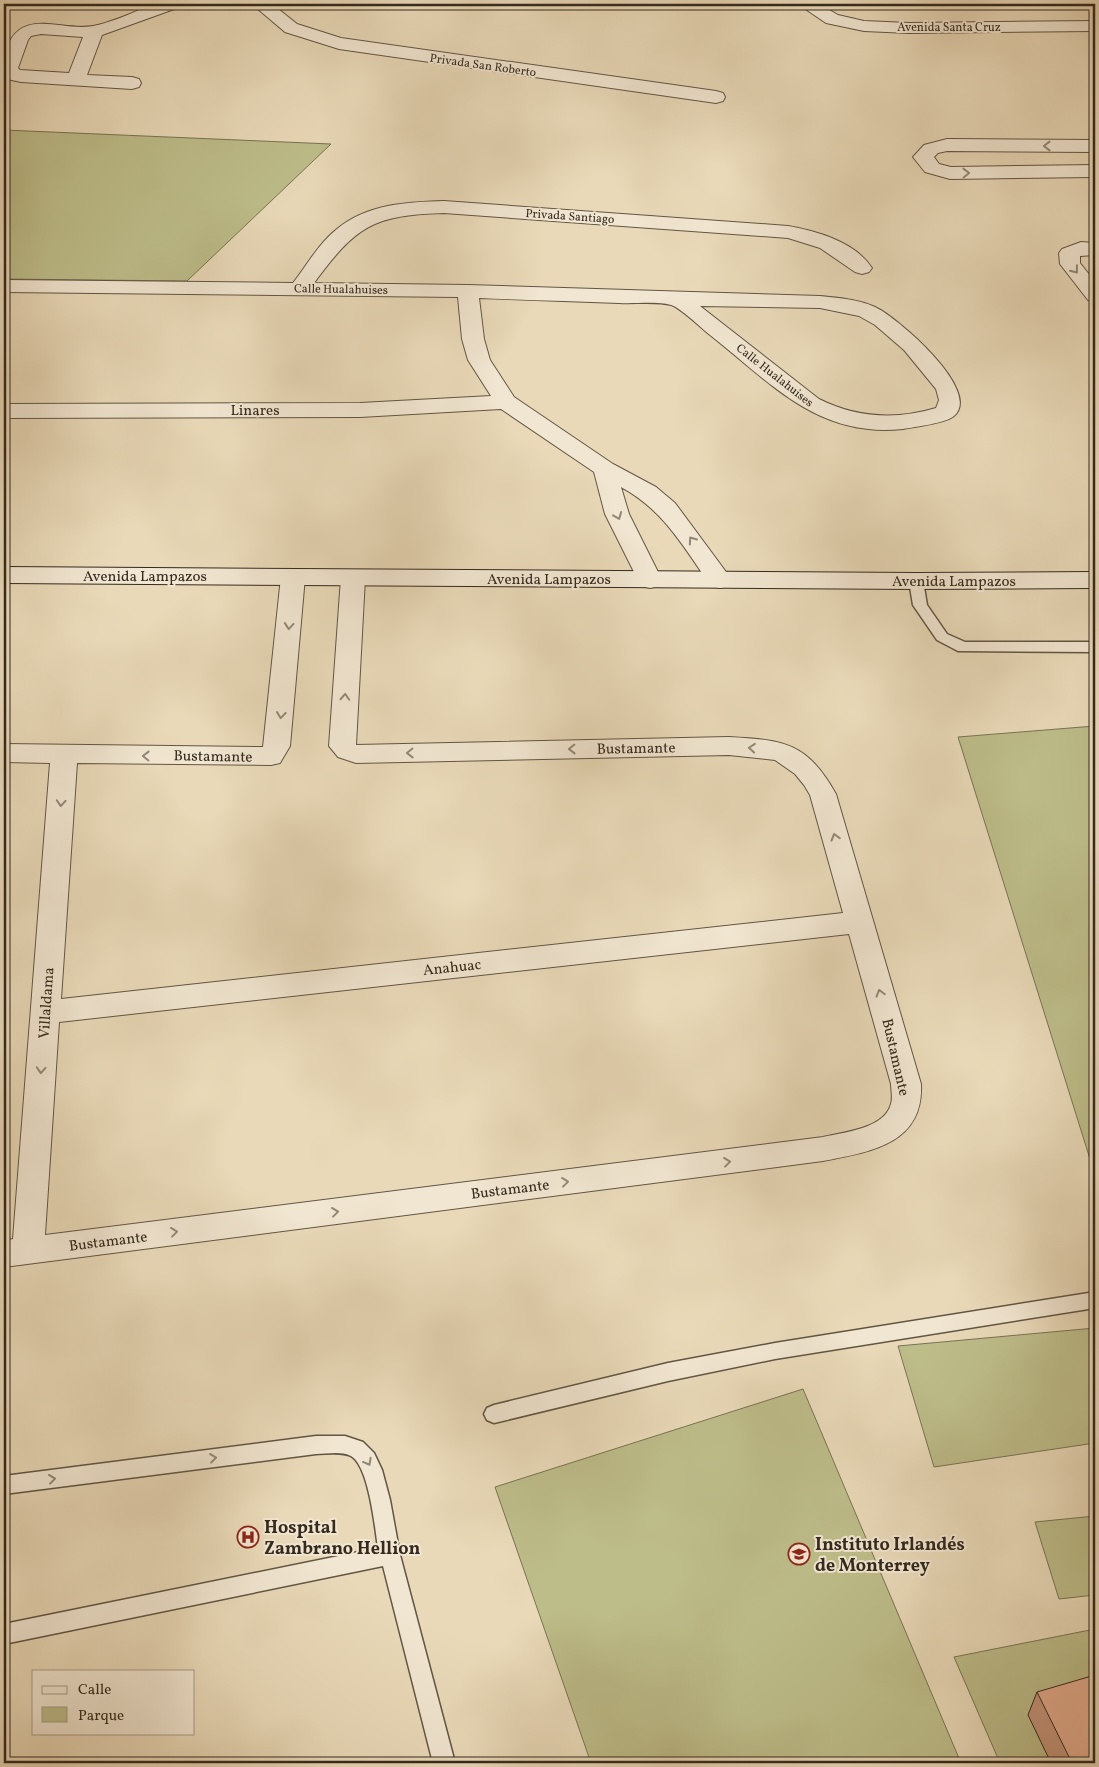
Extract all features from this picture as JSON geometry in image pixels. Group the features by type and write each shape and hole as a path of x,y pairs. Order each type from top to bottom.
{"street":[{"path":"132,83 14,75 9,68 19,38 25,32 41,29 94,32 171,4"},
{"name":"Privada San Roberto","path":"261,4 291,28 339,44 716,97"},
{"name":"Avenida Santa Cruz","path":"807,4 832,19 864,26 909,28 1095,26"},
{"path":"76,80 94,32"},
{"path":"1095,146 947,146 931,149 922,157 932,168 950,173 1095,171"},
{"name":"Privada Santiago","path":"300,288 344,232 377,215 417,208 444,207 788,232 810,236 826,242 862,268"},
{"path":"1095,249 1082,248 1069,253 1070,264 1095,296"},
{"name":"Calle Hualahuises","path":"4,286 468,291 820,302 847,305 867,311 883,320 912,345 938,374 947,388 950,400 946,412 929,418 890,422 862,422 827,413 811,404 678,299"},
{"path":"468,291 473,339 479,360 506,402 605,469 648,492 667,508 720,580"},
{"name":"Linares","path":"4,411 360,410 506,402"},
{"path":"605,469 617,514 650,580"},
{"name":"Avenida Lampazos","path":"4,575 650,580 1095,580"},
{"name":"Bustamante","path":"4,753 271,756 277,746 293,577"},
{"name":"Bustamante","path":"16,1252 823,1149 882,1133 894,1124 904,1112 907,1102 906,1084 823,794 812,774 799,760 780,751 729,746 356,754 347,751 342,746 353,578"},
{"name":"Villaldama","path":"16,1252 45,1012 64,755"},
{"name":"Anahuac","path":"45,1012 860,922"}],"lane":[{"path":"916,581 920,605 942,637 964,646 1095,646"},
{"path":"494,1414 668,1372 775,1350 1095,1300"},
{"path":"4,1485 316,1445 348,1446 362,1452 370,1465 390,1555 444,1763"},
{"path":"4,1634 390,1555"}],"green space":[{"path":"4,130 331,144 187,281 4,279"},
{"path":"1095,726 1095,1175 958,737"},
{"path":"1095,1328 1095,1443 934,1467 898,1346"},
{"path":"803,1389 961,1763 591,1763 495,1487"},
{"path":"1095,1516 1095,1595 1059,1599 1035,1522"},
{"path":"1095,1629 1095,1763 1000,1763 954,1657"}],"building":[{"path":"1095,1675 1095,1763 1072,1763 1037,1692"}],"place":[{"name":"Hospital Zambrano Hellion","path":"248,1537"},
{"name":"Instituto Irlandés de Monterrey","path":"799,1554"}]}
